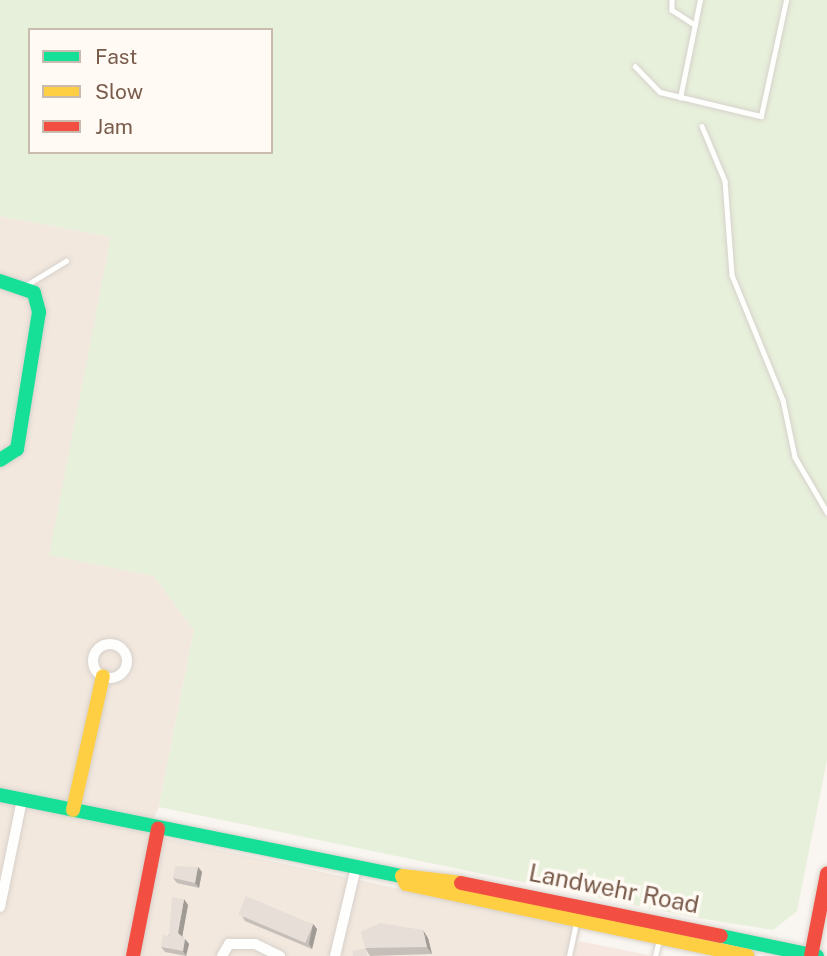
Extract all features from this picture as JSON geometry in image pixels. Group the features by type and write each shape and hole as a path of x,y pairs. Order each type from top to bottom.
{"main road":[{"path":"0,281 25,286 38,302 37,344 17,449 0,460"},
{"path":"73,810 103,676"},
{"name":"Landwehr Road","path":"0,795 402,876 409,872 661,929 734,936 814,955"},
{"path":"132,956 158,828"},
{"path":"814,955 827,874"},
{"name":"Landwehr Road","path":"661,929 731,954 748,956"}],"street":[{"path":"0,907 22,800"},
{"path":"335,956 356,867"},
{"path":"222,956 229,944 255,944 280,956"}],"lane":[{"path":"672,0 672,10 695,25"},
{"path":"680,98 700,0"},
{"path":"635,66 656,89 680,98 761,116 786,0"},
{"path":"702,126 725,181 732,275 783,400 795,457 827,512"},
{"path":"25,286 66,261"},
{"path":"569,956 578,912"},
{"path":"655,956 661,929"},
{"path":"731,954 734,936"}],"shaded area":[{"path":"0,216 111,237 50,555 154,576 194,630 159,807 146,834 581,928 575,956 0,956"},
{"path":"579,941 653,956 575,956"}],"green space":[{"path":"0,0 827,0 827,760 797,911 773,930 692,917 159,807 194,630 154,576 49,555 111,237 0,216"}],"building":[{"path":"175,866 198,867 195,883 173,878"},
{"path":"246,896 313,925 305,943 238,914"},
{"path":"172,897 184,899 178,933 185,939 183,951 161,947 163,935 169,936"},
{"path":"380,923 423,930 427,947 365,948 361,932"},
{"path":"366,948 367,956 353,956 352,951"}],"traffic: fast":[{"path":"0,281 34,293 39,312 17,449 0,460"},
{"path":"0,795 402,876"},
{"path":"721,936 817,956"}],"traffic: slow":[{"path":"73,810 103,676"},
{"path":"461,883 402,876 406,884 748,956"}],"traffic: jam":[{"path":"133,956 158,828"},
{"path":"811,956 827,874"},
{"path":"461,883 721,936"}]}
